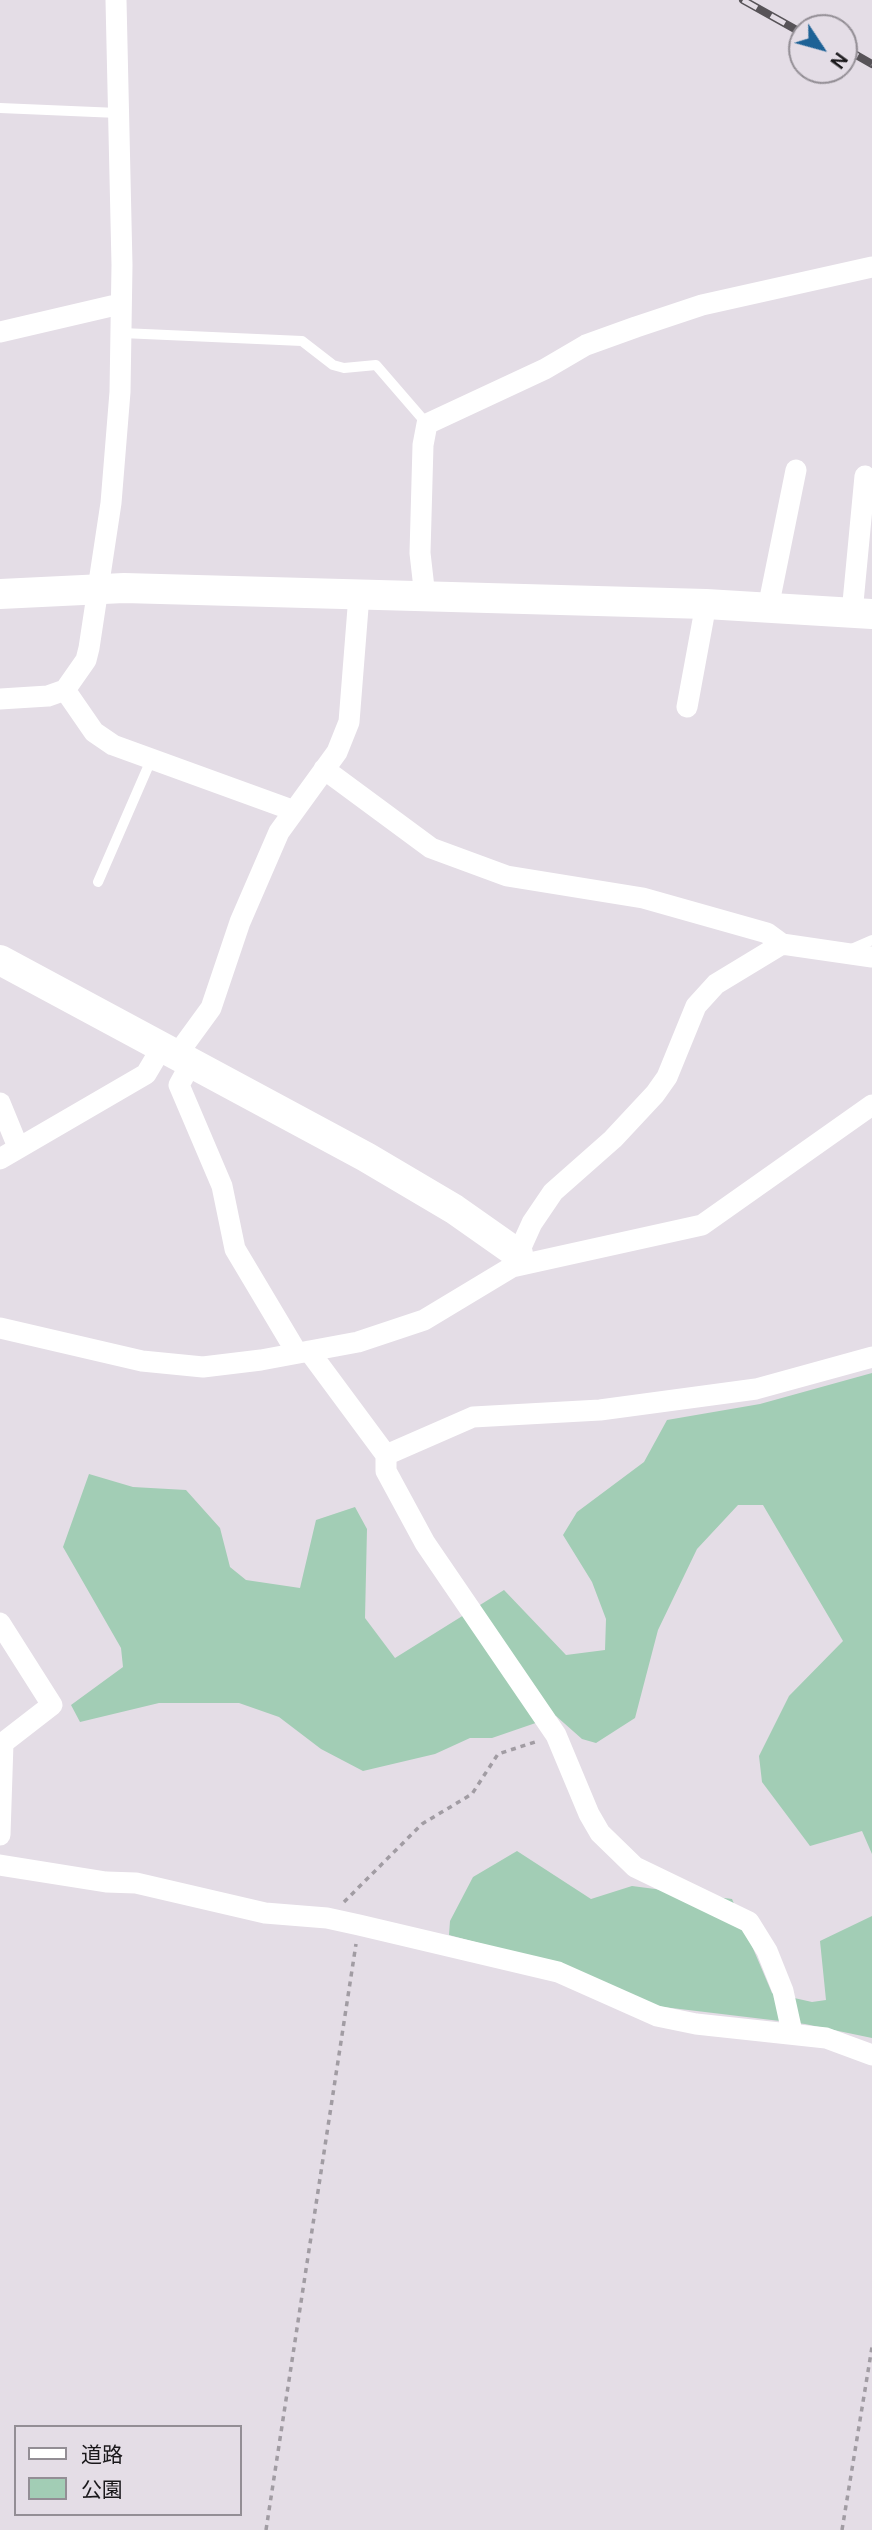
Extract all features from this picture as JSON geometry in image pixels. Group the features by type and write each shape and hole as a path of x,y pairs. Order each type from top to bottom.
{"street":[{"path":"0,699 48,696 65,690 86,660 98,589 111,503 122,333 116,0"},
{"path":"425,597 420,553 422,457 427,424 545,369 586,345 702,305 872,267"},
{"path":"0,332 121,304"},
{"path":"768,608 796,470"},
{"path":"0,594 98,589 706,604 862,613 865,476"},
{"path":"0,1159 176,1055 211,1008 240,922 279,832 292,810 337,752 349,722 359,595"},
{"path":"687,707 706,604"},
{"path":"65,690 94,732 113,745 292,810"},
{"path":"324,769 431,848 507,876 643,898 767,933 782,944 872,957"},
{"path":"515,1261 531,1223 553,1192 613,1139 655,1094 667,1077 696,1006 716,984 782,944"},
{"path":"0,960 400,1177 515,1261"},
{"path":"176,1055 179,1085 222,1186 235,1250 303,1352 386,1455 386,1471 425,1542 556,1735 589,1814 609,1842 635,1867 749,1922 767,1951 779,1981 792,2032"},
{"path":"0,1104 18,1147"},
{"path":"0,1328 142,1361 203,1367 303,1352 393,1333 424,1320 515,1261 702,1224 872,1105"},
{"path":"386,1455 473,1417 600,1410 756,1389 872,1357"},
{"path":"0,1623 52,1705 3,1743 0,1835"},
{"path":"0,1865 106,1882 136,1883 265,1913 327,1918 558,1972 657,2016 696,2024 792,2032 827,2038 872,2055"}],"lane":[{"path":"0,108 118,113"},
{"path":"122,333 302,341 333,365 344,368 376,365 427,424"},
{"path":"98,882 151,760"},
{"path":"843,953 872,940"}],"path":[{"path":"327,1918 422,1824 472,1794 498,1754 556,1735"},
{"path":"266,2530 359,1925"},
{"path":"842,2530 872,2347"}],"green space":[{"path":"872,1373 872,1854 862,1831 810,1846 762,1782 759,1756 789,1696 843,1641 763,1505 738,1505 697,1549 658,1630 635,1718 596,1743 582,1739 556,1716 492,1738 470,1738 435,1754 363,1771 321,1749 279,1717 239,1703 159,1703 80,1722 71,1705 123,1667 121,1648 63,1547 89,1474 133,1487 186,1490 220,1528 230,1567 246,1580 300,1588 316,1520 355,1507 367,1529 365,1618 395,1658 504,1590 566,1655 605,1650 606,1619 592,1582 563,1535 577,1512 644,1462 667,1420 760,1404"},
{"path":"517,1851 591,1899 632,1886 732,1899 772,1993 812,2002 826,2000 820,1941 872,1916 872,2038 805,2024 655,2006 546,1961 449,1935 450,1921 473,1877"}],"railway":[{"path":"743,0 788,25"},
{"path":"858,56 872,64"}]}
